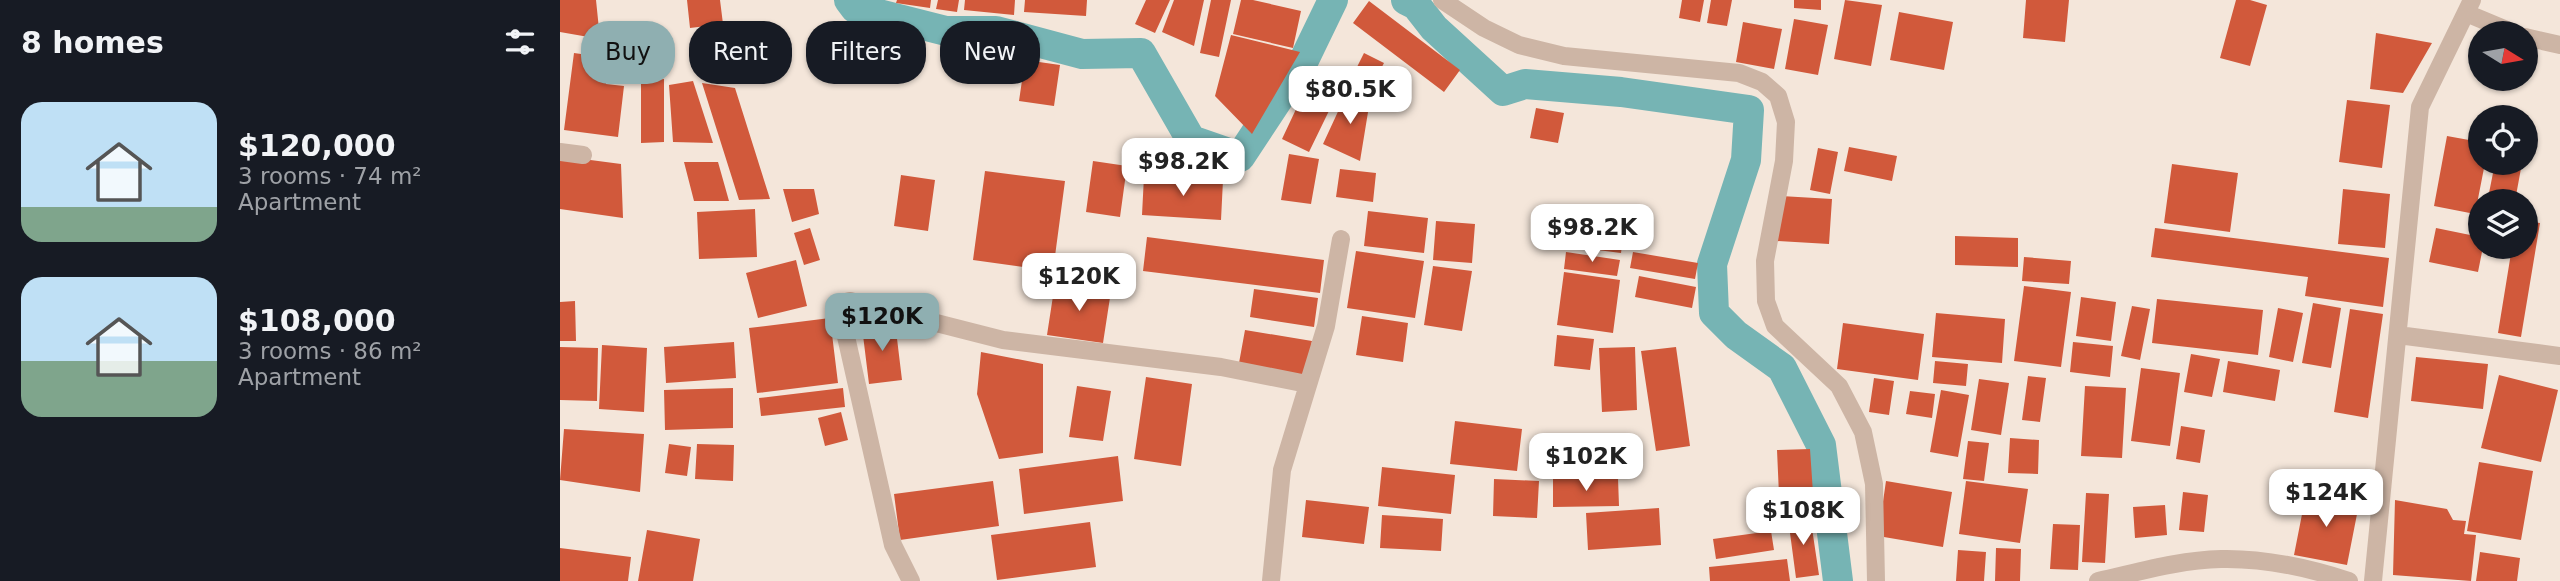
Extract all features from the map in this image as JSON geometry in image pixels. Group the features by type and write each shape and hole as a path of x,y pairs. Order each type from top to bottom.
{"street":[{"path":"1442,0 1484,28 1519,46 1564,55 1739,74 1762,82 1777,96 1786,122 1784,161 1765,261 1766,301 1775,326 1839,386 1863,432 1874,484 1876,581"},
{"path":"2373,581 2420,107 2469,6 2494,21"},
{"path":"2538,40 2560,45"},
{"path":"560,152 583,156"},
{"path":"1271,581 1282,470 1326,326 1341,239"},
{"path":"911,581 893,545 840,310 841,303 850,301 1003,340 1221,367 1307,384"},
{"path":"2399,335 2560,356"},
{"path":"2098,581 2176,563 2222,559 2280,564 2349,581"}],"building":[{"path":"560,0 596,0 598,21 581,21 581,36 560,32"},
{"path":"687,0 720,0 723,21 689,21"},
{"path":"897,0 931,0 930,8 896,3"},
{"path":"938,0 959,0 957,12 936,9"},
{"path":"965,0 1015,0 1014,15 964,10"},
{"path":"1025,0 1087,0 1086,16 1024,12"},
{"path":"1146,0 1170,0 1155,33 1135,24"},
{"path":"1174,0 1204,0 1194,46 1162,32"},
{"path":"1211,0 1231,0 1219,57 1200,53"},
{"path":"1241,0 1253,0 1301,11 1293,48 1233,34"},
{"path":"1682,0 1704,0 1700,22 1679,18"},
{"path":"1711,0 1732,0 1727,26 1707,23"},
{"path":"1794,0 1821,0 1821,10 1794,8"},
{"path":"1845,0 1882,5 1871,66 1834,59"},
{"path":"2026,0 2069,0 2065,42 2023,38"},
{"path":"2236,0 2250,0 2267,5 2250,66 2220,58"},
{"path":"1369,1 1460,70 1444,92 1353,23"},
{"path":"1899,12 1953,22 1944,70 1890,60"},
{"path":"1794,19 1828,25 1818,75 1785,69"},
{"path":"1743,22 1782,29 1774,69 1736,62"},
{"path":"2376,33 2432,43 2403,93 2370,89"},
{"path":"1231,35 1300,52 1252,134 1215,96"},
{"path":"574,53 581,54 581,84 624,86 618,137 564,130"},
{"path":"1364,53 1384,63 1371,88 1352,77"},
{"path":"1040,62 1060,65 1054,106 1019,101 1021,84 1040,84"},
{"path":"1314,71 1342,84 1309,152 1282,139"},
{"path":"689,82 689,84 694,84 713,143 673,142 669,85"},
{"path":"641,84 664,84 664,142 641,143"},
{"path":"702,84 735,88 770,199 739,200"},
{"path":"1348,90 1370,100 1360,161 1323,144"},
{"path":"2347,100 2390,105 2382,168 2339,162"},
{"path":"1536,108 1564,113 1558,143 1530,138"},
{"path":"2447,136 2468,140 2468,175 2483,175 2480,189 2468,189 2468,213 2434,206"},
{"path":"1849,147 1897,156 1892,181 1844,171"},
{"path":"1818,148 1838,152 1830,194 1810,190"},
{"path":"1289,154 1319,159 1311,204 1281,200"},
{"path":"560,156 621,164 623,218 560,209"},
{"path":"1093,161 1127,166 1120,217 1086,212"},
{"path":"684,162 718,162 729,201 694,201"},
{"path":"2172,164 2238,173 2230,232 2164,223"},
{"path":"1340,169 1376,173 1373,202 1336,197"},
{"path":"985,171 1065,181 1053,271 973,260"},
{"path":"901,175 935,180 928,231 894,226"},
{"path":"2493,175 2520,175 2517,189 2490,189"},
{"path":"1144,176 1223,180 1221,220 1142,215"},
{"path":"783,189 814,189 819,214 792,222"},
{"path":"2343,189 2390,194 2385,248 2338,244"},
{"path":"1781,196 1832,199 1829,244 1777,241"},
{"path":"755,209 757,257 699,259 697,212"},
{"path":"1570,209 1626,216 1621,253 1566,246"},
{"path":"1368,211 1428,218 1424,253 1364,246"},
{"path":"1436,221 1475,224 1472,263 1433,260"},
{"path":"810,228 820,260 804,265 794,233"},
{"path":"2155,228 2389,258 2383,307 2305,296 2308,277 2151,257"},
{"path":"2436,228 2468,235 2468,259 2481,259 2478,272 2429,262"},
{"path":"1955,236 2018,238 2018,267 1955,265"},
{"path":"1147,237 1324,260 1320,293 1143,271"},
{"path":"1356,251 1424,261 1415,318 1347,308"},
{"path":"1566,252 1620,260 1617,276 1564,269"},
{"path":"1633,252 1698,263 1695,279 1630,268"},
{"path":"2024,257 2071,261 2069,284 2022,281"},
{"path":"2510,259 2534,259 2521,337 2498,333"},
{"path":"796,260 807,306 758,318 746,273"},
{"path":"1433,266 1472,271 1462,331 1424,325"},
{"path":"1564,272 1620,280 1613,333 1557,325"},
{"path":"1639,276 1696,287 1692,308 1635,297"},
{"path":"1055,283 1111,291 1103,343 1047,335"},
{"path":"2024,286 2071,292 2061,367 2014,361"},
{"path":"1254,289 1318,298 1314,327 1250,317"},
{"path":"2081,297 2116,302 2111,341 2076,336"},
{"path":"2157,299 2263,310 2258,355 2152,343"},
{"path":"575,301 576,341 560,341 560,302"},
{"path":"2313,303 2341,308 2331,368 2302,363"},
{"path":"2132,306 2150,309 2140,360 2121,356"},
{"path":"2278,308 2303,313 2293,362 2269,357"},
{"path":"2350,309 2383,314 2368,418 2334,412"},
{"path":"1936,313 2005,319 2002,363 1932,357"},
{"path":"1362,316 1408,323 1403,362 1356,355"},
{"path":"830,318 838,383 757,393 749,328"},
{"path":"895,322 902,380 869,384 862,327"},
{"path":"1843,323 1924,334 1918,380 1837,369"},
{"path":"1245,330 1312,341 1306,376 1239,363"},
{"path":"1557,335 1594,339 1590,370 1554,366"},
{"path":"734,342 736,378 666,383 664,347"},
{"path":"2073,342 2113,346 2110,377 2070,372"},
{"path":"602,345 647,348 644,412 599,409"},
{"path":"560,347 598,348 597,401 560,400"},
{"path":"1635,347 1637,410 1602,412 1599,348"},
{"path":"1676,347 1690,446 1656,451 1641,351"},
{"path":"981,352 1043,364 1043,453 999,459 977,394"},
{"path":"2191,354 2220,359 2212,397 2184,392"},
{"path":"2416,357 2488,364 2483,409 2411,401"},
{"path":"1935,361 1968,364 1966,386 1933,383"},
{"path":"2228,361 2280,370 2275,401 2223,392"},
{"path":"2141,368 2180,373 2170,446 2131,441"},
{"path":"2499,375 2558,390 2541,462 2481,448"},
{"path":"2028,376 2046,378 2040,422 2022,420"},
{"path":"1146,377 1192,384 1181,466 1134,459"},
{"path":"1874,378 1894,381 1889,415 1869,412"},
{"path":"1979,379 2009,383 2001,435 1971,430"},
{"path":"1077,386 1111,391 1103,441 1069,437"},
{"path":"2085,386 2126,388 2122,458 2081,456"},
{"path":"733,388 733,428 665,430 664,390"},
{"path":"843,388 845,407 761,416 759,398"},
{"path":"1941,390 1969,395 1958,457 1930,452"},
{"path":"1910,391 1935,394 1932,418 1906,414"},
{"path":"841,412 848,440 825,446 818,418"},
{"path":"1455,421 1522,429 1517,471 1450,464"},
{"path":"2181,426 2205,430 2200,463 2176,459"},
{"path":"564,429 644,434 640,492 560,480"},
{"path":"2010,438 2039,440 2038,474 2008,473"},
{"path":"1968,441 1989,443 1984,481 1963,479"},
{"path":"669,444 691,447 687,476 665,473"},
{"path":"697,444 734,445 733,481 695,479"},
{"path":"1810,449 1813,493 1779,495 1777,450"},
{"path":"1118,456 1123,501 1024,514 1019,469"},
{"path":"2479,462 2533,471 2521,540 2467,531"},
{"path":"1382,467 1455,475 1451,514 1378,506"},
{"path":"1618,478 1619,506 1553,507 1553,479"},
{"path":"1494,479 1539,481 1537,518 1493,516"},
{"path":"993,481 999,526 900,540 894,494"},
{"path":"1886,481 1952,492 1943,547 1878,536"},
{"path":"1966,481 2028,489 2020,543 1959,534"},
{"path":"2183,492 2208,495 2204,532 2179,530"},
{"path":"2086,493 2109,494 2105,563 2082,562"},
{"path":"2306,494 2359,504 2347,565 2294,555"},
{"path":"1306,500 1369,507 1364,544 1302,537"},
{"path":"2395,500 2447,509 2453,520 2466,521 2464,534 2476,535 2471,581 2393,575"},
{"path":"2165,505 2167,535 2135,538 2133,507"},
{"path":"1659,508 1661,545 1588,550 1586,513"},
{"path":"1382,515 1443,519 1441,551 1380,548"},
{"path":"1810,515 1819,575 1796,578 1788,518"},
{"path":"1090,522 1096,567 997,580 991,535"},
{"path":"2053,524 2080,525 2078,570 2050,569"},
{"path":"647,530 700,539 693,581 638,581"},
{"path":"1771,531 1774,550 1716,559 1713,539"},
{"path":"560,548 631,557 628,581 560,581"},
{"path":"1996,548 2021,549 2020,581 1995,581"},
{"path":"1958,550 1986,552 1984,581 1956,581"},
{"path":"2480,552 2520,558 2517,581 2476,581"},
{"path":"1787,559 1790,581 1710,581 1709,567"}],"waterway":[{"path":"849,0 855,8 946,31 996,31 1082,54 1141,53 1191,140 1240,157 1304,60 1333,0"},
{"path":"1406,0 1416,5 1434,28 1503,91 1525,84 1621,92 1749,110 1746,160 1712,264 1714,313 1736,335 1782,368 1821,445 1838,581"}]}
